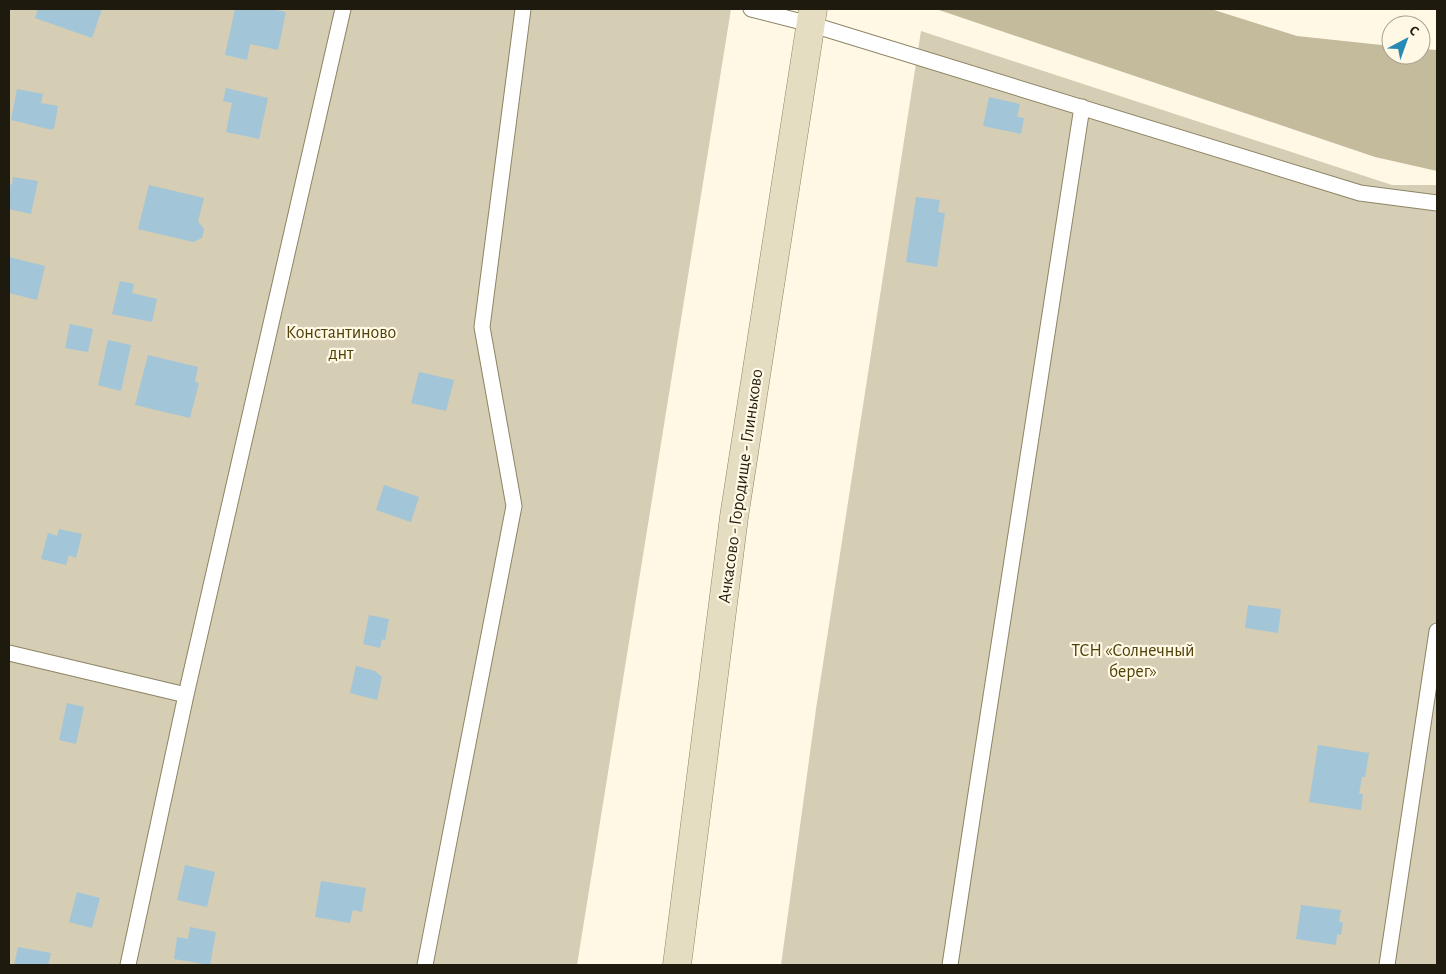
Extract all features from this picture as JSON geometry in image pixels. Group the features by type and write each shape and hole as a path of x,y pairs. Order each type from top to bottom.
{"street":[{"name":"Ачкасово - Городище - Глиньково","path":"677,965 734,517 812,16"}],"lane":[{"path":"128,965 186,695 343,9"},
{"path":"425,965 514,506 482,327 523,9"},
{"path":"751,9 812,16 1082,107 1360,193 1437,204"},
{"path":"950,965 1082,107"},
{"path":"1387,965 1437,631"},
{"path":"9,653 186,695"}],"green space":[{"name":"Константиново днт","path":"9,9 731,9 577,965 9,965"},
{"name":"ТСН «Солнечный берег»","path":"921,31 1392,185 1437,185 1437,965 781,965 816,709"}],"shaded area":[{"path":"936,9 1211,9 1297,36 1381,45 1381,65 1431,65 1431,50 1437,50 1437,171 1375,157"}],"building":[{"path":"38,9 102,9 92,38 35,18"},
{"path":"235,9 270,9 286,12 278,50 250,44 247,60 225,55"},
{"path":"226,88 268,98 259,139 226,132 232,103 223,101"},
{"path":"17,89 43,94 41,103 58,106 54,129 11,120"},
{"path":"989,97 1020,104 1017,117 1024,118 1021,134 983,126"},
{"path":"13,177 38,181 31,214 9,209 9,184 12,185"},
{"path":"149,185 204,198 198,221 204,229 202,238 193,242 138,229"},
{"path":"916,197 940,200 938,212 945,213 937,267 906,262"},
{"path":"9,257 45,266 37,300 9,293"},
{"path":"120,281 134,284 132,293 157,299 152,322 112,314"},
{"path":"70,324 93,329 88,352 65,348"},
{"path":"108,340 131,345 121,391 98,385"},
{"path":"148,355 198,367 195,382 199,383 190,418 135,405"},
{"path":"419,372 454,380 446,411 411,403"},
{"path":"384,485 419,497 411,522 376,510"},
{"path":"59,529 82,534 76,558 69,555 66,565 41,559 48,533 57,536"},
{"path":"1248,605 1281,609 1278,633 1245,628"},
{"path":"369,615 389,619 385,640 382,639 380,648 363,644"},
{"path":"356,666 375,671 382,677 377,700 350,693"},
{"path":"67,703 84,707 76,744 59,740"},
{"path":"1318,745 1369,753 1365,777 1362,777 1359,794 1363,794 1361,810 1309,802"},
{"path":"185,865 215,872 207,907 177,900"},
{"path":"321,881 366,888 362,912 353,910 350,923 315,917"},
{"path":"77,892 100,898 92,928 69,922"},
{"path":"1301,905 1341,910 1339,922 1343,922 1341,935 1337,934 1336,945 1296,939"},
{"path":"190,927 216,932 210,965 174,959 177,937 188,939"},
{"path":"18,947 51,953 48,965 14,965"}]}
